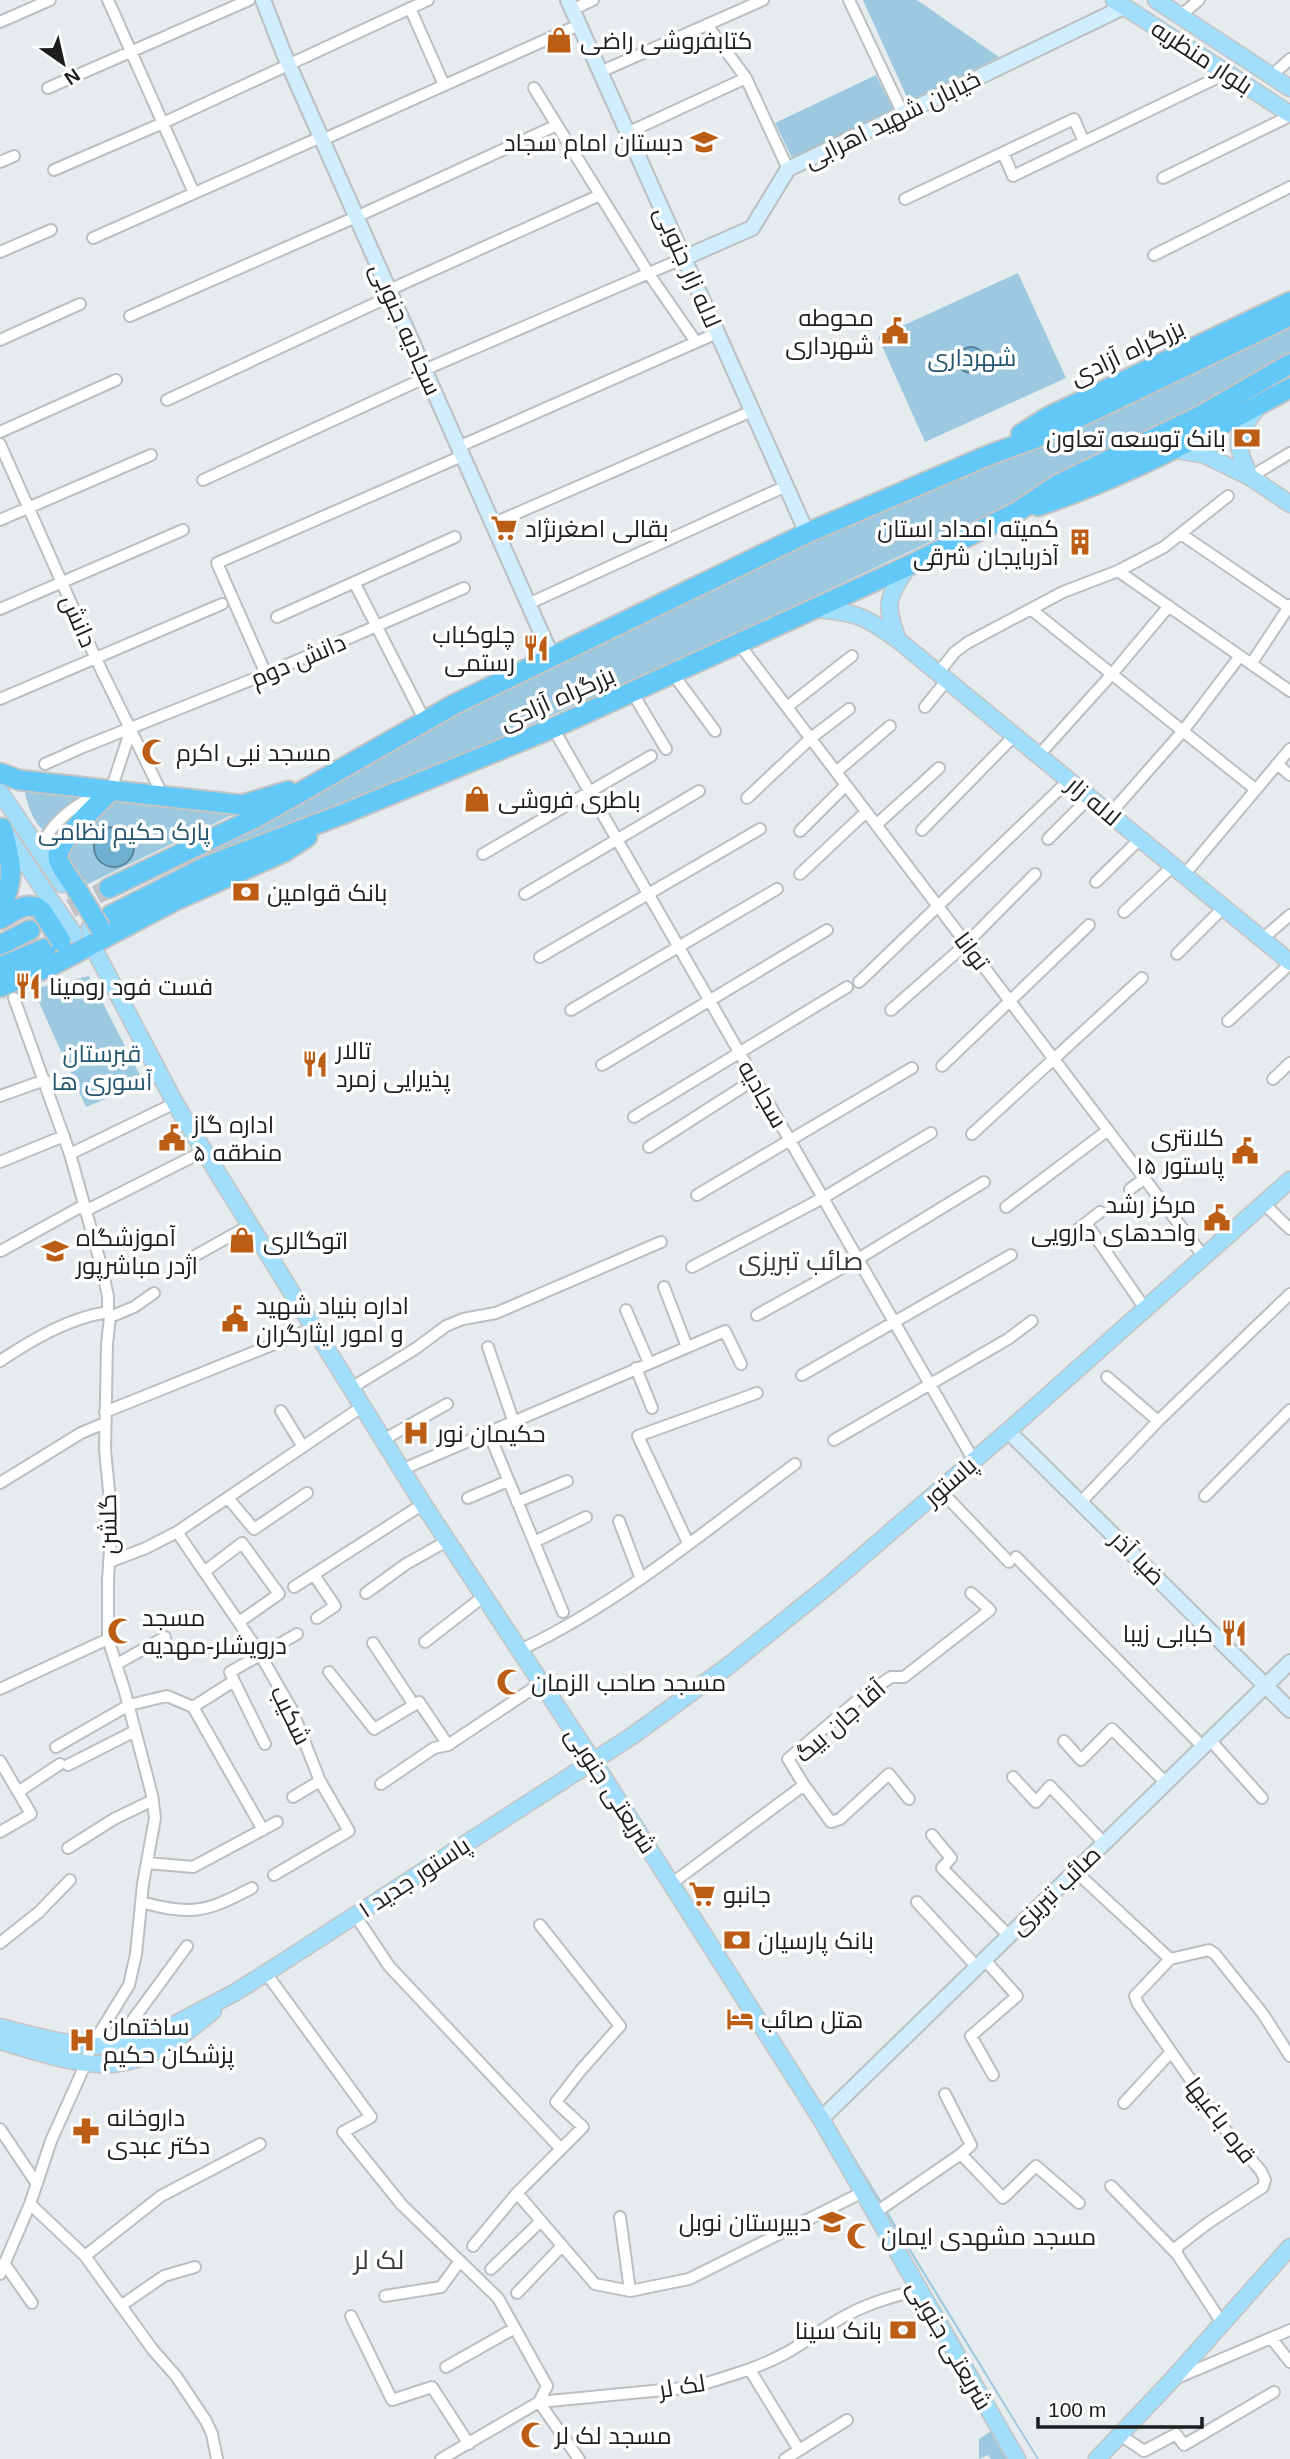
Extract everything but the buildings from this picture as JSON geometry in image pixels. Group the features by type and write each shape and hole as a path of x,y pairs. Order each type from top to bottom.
{"highway":[{"name":"بزرگراه آزادی","path":"989,454 1048,417 1290,302"},
{"name":"بزرگراه آزادی","path":"109,888 257,817 455,704 807,533 989,454 1037,438 1290,316"},
{"name":"بزرگراه آزادی","path":"57,948 100,930 207,866 553,727 908,566 1017,512 1057,485 1202,415 1290,364"},
{"name":"بزرگراه آزادی","path":"1017,512 1082,491 1290,388"},
{"path":"0,773 19,780 242,805 322,780"},
{"path":"100,930 72,891 58,856 62,844 111,790"},
{"path":"0,907 11,886 1,826"},
{"path":"0,919 27,905 46,905 57,948"},
{"path":"0,945 30,930"},
{"path":"0,967 57,948"},
{"path":"7,993 57,948"}],"main road":[{"name":"بلوار منظریه","path":"1156,0 1290,88"},
{"name":"بلوار منظریه","path":"1119,3 1290,115"},
{"path":"1250,477 1239,452 1240,429 1261,404"},
{"path":"1171,449 1205,455 1250,477 1290,504"},
{"path":"898,640 889,618 888,605 893,590 908,566"},
{"name":"لاله زار","path":"815,609 863,616 898,640 1290,963"},
{"path":"0,792 72,891"},
{"path":"1,826 46,905"},
{"path":"57,948 100,930"},
{"name":"شریعتی جنوبی","path":"100,930 175,1103 423,1504 593,1761 821,2119 1011,2454"},
{"name":"پاستور","path":"593,1761 643,1728 778,1627 1009,1432 1290,1180"},
{"name":"پاستور جدید ۱","path":"0,2027 91,2047 130,2045 145,2040 234,1993 593,1761"},
{"name":"پاستور جدید ۱","path":"0,2041 85,2065 130,2063 148,2056 192,2029 234,1993"},
{"path":"1097,2459 1171,2381 1290,2247"}],"street":[{"path":"0,22 50,0"},
{"path":"107,0 194,193"},
{"path":"48,88 249,0"},
{"name":"سجادیه جنوبی","path":"263,0 288,64 552,657"},
{"path":"54,170 163,123 428,0"},
{"path":"570,5 593,0"},
{"path":"600,72 763,0"},
{"path":"849,0 903,114"},
{"path":"1180,16 1199,0"},
{"name":"خیابان شهید اهرابی","path":"684,258 752,228 788,169 903,114 1119,3"},
{"name":"لاله زار جنوبی","path":"570,5 807,533"},
{"path":"410,8 444,85"},
{"path":"93,237 579,25"},
{"path":"707,25 746,78 788,169"},
{"path":"1271,76 1290,59"},
{"path":"1003,153 1013,176 1227,73"},
{"path":"627,133 746,78"},
{"path":"534,88 649,274 696,342"},
{"path":"1163,178 1290,115"},
{"path":"905,199 1074,119 1084,142"},
{"path":"130,316 557,125"},
{"path":"0,162 14,156"},
{"path":"1154,255 1290,187"},
{"path":"167,400 600,195"},
{"path":"0,252 51,230"},
{"path":"203,480 426,374 684,258"},
{"path":"0,341 80,304"},
{"path":"266,674 217,563 718,333"},
{"path":"0,432 116,380"},
{"path":"492,523 752,411"},
{"name":"دانش","path":"0,444 96,659 163,796"},
{"path":"1250,477 1290,453"},
{"path":"0,520 150,455"},
{"path":"528,604 786,486"},
{"path":"925,707 955,652 967,643 1063,592 1118,571 1164,547 1228,496"},
{"path":"0,609 183,530"},
{"path":"1181,534 1289,606 1251,664"},
{"path":"277,617 455,537"},
{"path":"1118,571 1290,691"},
{"path":"355,584 425,721"},
{"name":"دانش دوم","path":"45,764 266,674 464,588"},
{"path":"0,699 222,604"},
{"path":"1039,755 1112,674 1168,606"},
{"path":"1032,610 1255,789"},
{"name":"توانا","path":"739,644 1204,1258"},
{"path":"787,707 852,656"},
{"path":"1109,815 1183,731 1240,656"},
{"path":"673,674 715,731"},
{"path":"632,692 666,749"},
{"path":"747,798 811,738 849,709"},
{"path":"836,772 890,726"},
{"name":"سجادیه","path":"553,727 974,1461"},
{"path":"44,856 46,836 67,815 94,795 111,790 131,729"},
{"path":"922,830 1015,735"},
{"path":"1124,912 1178,871 1290,749"},
{"path":"483,854 651,756"},
{"path":"1277,764 1290,775"},
{"path":"876,825 939,768"},
{"path":"859,982 1069,780"},
{"path":"800,831 846,785"},
{"path":"525,894 699,791"},
{"path":"1048,839 1089,798"},
{"path":"800,874 866,812"},
{"path":"540,957 760,829"},
{"path":"1096,882 1140,839"},
{"path":"891,1010 966,944 1035,874"},
{"path":"571,1010 777,889"},
{"path":"1177,954 1224,907"},
{"path":"1261,940 1290,915"},
{"path":"942,1066 1089,925"},
{"path":"602,1065 827,930"},
{"path":"1228,1021 1290,963"},
{"path":"972,1133 1142,978"},
{"path":"634,1117 847,987"},
{"name":"گلشن","path":"1,2267 30,2204 51,2141 91,2047 128,1985 136,1954 141,1902 155,1818 129,1705 108,1639 112,1521 104,1450 108,1296 102,1265 64,1136 45,1080 7,993"},
{"path":"1273,1079 1290,1063"},
{"path":"697,1195 912,1068"},
{"path":"649,1147 755,1079"},
{"path":"0,1096 45,1080"},
{"path":"70,1154 175,1103"},
{"path":"1006,1207 1108,1130"},
{"path":"692,1267 823,1198 931,1133"},
{"path":"0,1162 64,1136"},
{"path":"1,1251 204,1151"},
{"path":"1130,1189 1144,1178"},
{"path":"757,1315 858,1259 984,1182"},
{"path":"1264,1204 1290,1229"},
{"path":"1068,1237 1100,1212"},
{"path":"1086,1223 1146,1310"},
{"path":"191,1258 250,1225"},
{"path":"351,1388 415,1349 446,1326 463,1319 496,1313 661,1242"},
{"path":"802,1375 1011,1255"},
{"path":"664,1287 687,1346"},
{"path":"0,1361 58,1327 95,1314 109,1315 134,1307 154,1293"},
{"path":"1081,1502 1158,1421 1290,1294"},
{"path":"626,1310 649,1363"},
{"path":"834,1440 1008,1339 1032,1321"},
{"path":"0,1483 105,1417 314,1328"},
{"path":"401,1469 724,1331 741,1364"},
{"path":"488,1347 513,1420"},
{"path":"636,1368 652,1408"},
{"path":"1107,1377 1158,1421"},
{"path":"688,1543 638,1436 757,1393"},
{"path":"383,1440 447,1404"},
{"path":"109,1562 146,1548 177,1532 362,1406"},
{"path":"281,1410 303,1447"},
{"path":"1205,1496 1290,1410"},
{"path":"488,1431 563,1612"},
{"name":"ضیا آذر","path":"1009,1432 1290,1710"},
{"path":"520,1650 569,1626 641,1578 795,1464"},
{"path":"516,1502 567,1480"},
{"path":"468,1498 508,1481"},
{"path":"940,1490 1262,1798"},
{"path":"228,1498 254,1529 307,1493"},
{"path":"294,1587 423,1504"},
{"path":"534,1542 586,1517"},
{"path":"619,1521 641,1578"},
{"name":"شکیب","path":"177,1532 260,1655 297,1721 320,1782 349,1831 274,1875"},
{"path":"366,1592 406,1564 447,1541"},
{"path":"204,1572 242,1543 279,1594 239,1622"},
{"path":"314,1575 335,1606 317,1618"},
{"name":"آقا جان بیگ","path":"671,1884 804,1785 788,1759 860,1698 891,1677 904,1676 989,1610 971,1593"},
{"path":"425,1642 484,1596"},
{"path":"193,1707 260,1655 297,1634"},
{"path":"117,1664 164,1637"},
{"path":"0,1689 108,1639"},
{"path":"373,1643 414,1705"},
{"name":"صائب تبریزی","path":"821,2119 1290,1662"},
{"path":"329,1672 374,1729 419,1702 448,1745"},
{"path":"232,1677 265,1744"},
{"path":"381,1784 434,1748 448,1745 541,1683"},
{"path":"56,1746 129,1705 167,1696 193,1707 263,1830"},
{"path":"1064,1741 1082,1760 1112,1729 1166,1783"},
{"path":"18,1792 64,1764 135,1731"},
{"path":"0,1761 31,1814 1,1832"},
{"path":"804,1785 831,1822 840,1819 889,1774 909,1799"},
{"path":"1013,1777 1036,1802 1051,1786 1104,1843"},
{"path":"293,1797 320,1782"},
{"path":"68,1847 114,1819 153,1800"},
{"path":"147,1863 193,1867 276,1822"},
{"path":"932,1835 951,1858 942,1868 1009,1936"},
{"path":"1075,1871 1170,1959 1209,1950 1215,1954 1263,2014 1290,2056"},
{"path":"0,1943 39,1912 70,1880"},
{"path":"141,1902 171,1910 204,1910 252,1888"},
{"path":"917,1902 1017,1996 971,2036 993,2075"},
{"path":"355,1915 389,1966 561,2149"},
{"path":"473,2246 517,2193 583,2127 556,2102 620,2026 540,1925"},
{"path":"91,2047 129,2025 187,1946"},
{"name":"قره باغیها","path":"1170,1959 1135,1996 1224,2128 1261,2171 1265,2180 1263,2187 1177,2247 1177,2254"},
{"path":"266,1973 371,2117 343,2132 402,2205 498,2298 547,2386 539,2402 579,2459"},
{"path":"1124,2103 1171,2052"},
{"path":"874,2213 971,2145 944,2094"},
{"path":"0,2129 37,2184"},
{"path":"85,2256 161,2196 260,2144"},
{"path":"961,2154 1003,2199 1036,2166 1079,2203"},
{"path":"1111,2186 1177,2254 1222,2323"},
{"path":"517,2193 595,2284 630,2291 689,2279 863,2192"},
{"path":"30,2204 85,2256 153,2350 176,2376 206,2421 212,2434 217,2459"},
{"path":"620,2217 630,2291"},
{"path":"491,2269 541,2221"},
{"path":"517,2293 562,2246"},
{"path":"385,2296 441,2287 460,2261"},
{"path":"1,2267 32,2303"},
{"path":"122,2305 164,2276 195,2267"},
{"name":"لک لر","path":"441,2459 539,2402 694,2387 750,2370 786,2353 849,2313 888,2297 918,2290"},
{"path":"351,2316 392,2400 432,2387 469,2444"},
{"path":"446,2367 515,2328"},
{"path":"1171,2381 1290,2330"},
{"path":"1271,2339 1290,2362"},
{"path":"750,2370 799,2450"},
{"path":"1120,2435 1144,2451 1176,2434 1184,2445 1274,2392"},
{"path":"785,2459 846,2420"}],"green space":[{"path":"863,0 917,0 999,57 909,102"},
{"path":"876,75 893,109 792,158 775,123"},
{"name":"شهرداری","path":"1018,273 1066,378 925,442 878,337"},
{"path":"1290,328 1290,355 1202,408 1046,482 1006,506 726,638 360,800 184,866 461,709 555,667 818,539 1029,450"},
{"path":"24,788 87,794 45,832 31,812"},
{"name":"پارک حکیم نظامی","path":"127,798 236,813 86,885 62,848 110,801"},
{"name":"قبرستان آسوری ها","path":"89,976 144,1083 86,1107 33,989"},
{"path":"839,2132 1039,2459 837,2134"},
{"path":"997,2427 1008,2445 1007,2459 991,2459 988,2455 979,2459 979,2439"}],"shaded area":[{"path":"971,347 980,351 984,360 980,369 971,373 962,369 958,360 962,351"},
{"path":"114,827 128,833 134,847 128,861 114,867 100,861 94,847 100,833"}],"tunnel":[{"path":"45,922 109,888"}],"place":[{"name":"کتابفروشی راضی","path":"559,40"},
{"name":"دبستان امام سجاد","path":"704,142"},
{"name":"محوطه شهرداری","path":"895,331"},
{"name":"بانک توسعه تعاون","path":"1247,438"},
{"name":"بقالی اصغرنژاد","path":"504,528"},
{"name":"کمیته امداد استان آذربایجان شرقی","path":"1080,542"},
{"name":"چلوکباب رستمی","path":"536,648"},
{"name":"مسجد نبی اکرم","path":"155,752"},
{"name":"باطری فروشی","path":"477,799"},
{"name":"بانک قوامین","path":"246,892"},
{"name":"فست فود رومینا","path":"28,986"},
{"name":"تالار پذیرایی زمرد","path":"315,1064"},
{"name":"اداره گاز منطقه ۵","path":"172,1138"},
{"name":"کلانتری ۱۵ پاستور","path":"1245,1151"},
{"name":"مرکز رشد واحدهای دارویی","path":"1217,1218"},
{"name":"اتوگالری","path":"242,1240"},
{"name":"آموزشگاه اژدر مباشرپور","path":"55,1251"},
{"name":"اداره بنیاد شهید و امور ایثارگران","path":"235,1319"},
{"name":"حکیمان نور","path":"416,1433"},
{"name":"مسجد درویشلر-مهدیه","path":"121,1631"},
{"name":"کبابی زیبا","path":"1234,1633"},
{"name":"مسجد صاحب الزمان","path":"510,1682"},
{"name":"جانبو","path":"702,1894"},
{"name":"بانک پارسیان","path":"737,1940"},
{"name":"هتل صائب","path":"740,2019"},
{"name":"ساختمان پزشکان حکیم","path":"82,2040"},
{"name":"داروخانه دکتر عبدی","path":"86,2131"},
{"name":"دبیرستان نوبل","path":"832,2222"},
{"name":"مسجد مشهدی ایمان","path":"860,2236"},
{"name":"بانک سینا","path":"903,2330"},
{"name":"مسجد لک لر","path":"534,2435"}],"district":[{"name":"صائب تبریزی","path":"801,1261"},
{"name":"لک لر","path":"379,2260"}]}
